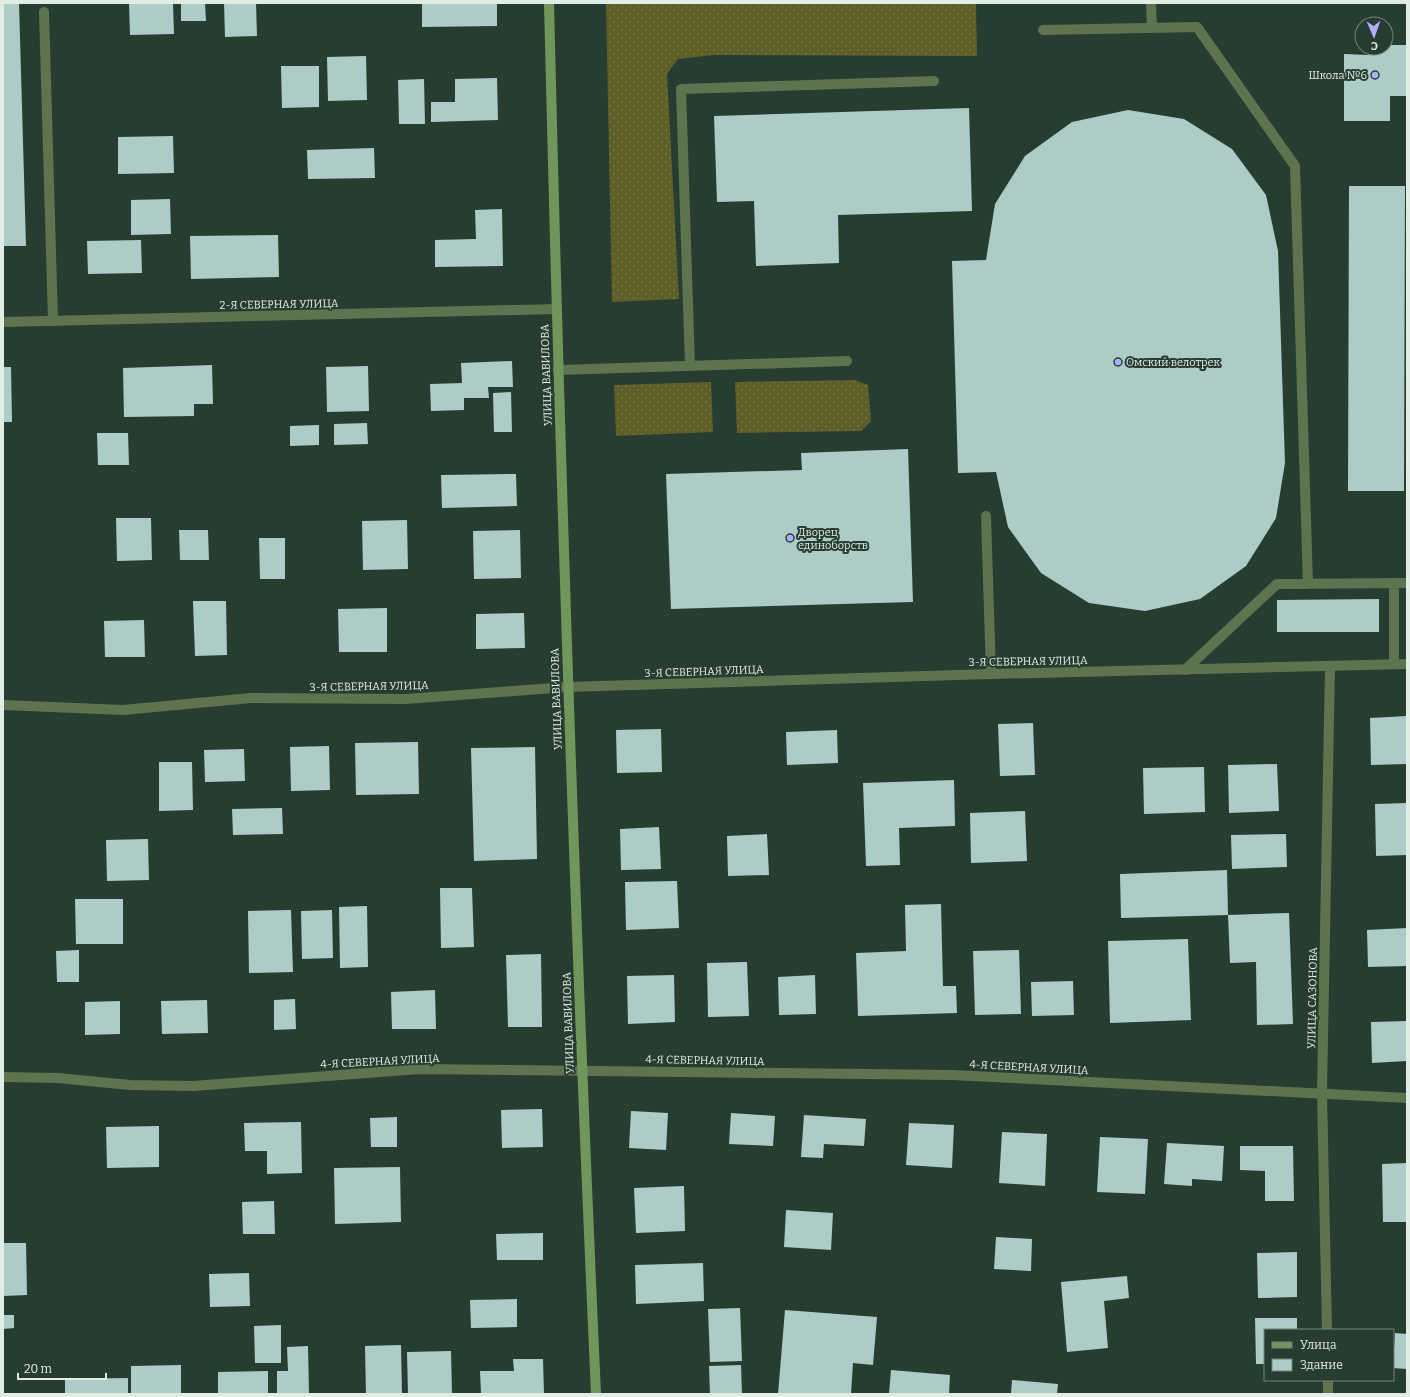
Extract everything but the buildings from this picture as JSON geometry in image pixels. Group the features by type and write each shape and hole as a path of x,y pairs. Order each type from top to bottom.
{"street":[{"name":"УЛИЦА ВАВИЛОВА","path":"550,3 556,309 567,687 581,1070 596,1394"},
{"path":"1152,3 1152,28"},
{"path":"44,12 53,321"},
{"path":"1043,30 1198,28 1295,166 1308,584"},
{"path":"690,366 682,89 934,81"},
{"name":"2-Я СЕВЕРНАЯ УЛИЦА","path":"3,322 556,309"},
{"path":"558,370 847,361"},
{"path":"986,516 991,674"},
{"path":"1185,670 1277,584 1407,584"},
{"path":"1394,584 1394,664"},
{"name":"3-Я СЕВЕРНАЯ УЛИЦА","path":"3,705 123,710 251,698 405,699 567,687 991,674 1407,664"},
{"name":"УЛИЦА САЗОНОВА","path":"1326,1329 1322,1093 1330,666"},
{"name":"4-Я СЕВЕРНАЯ УЛИЦА","path":"3,1077 58,1078 130,1085 193,1086 420,1069 952,1075 1407,1098"},
{"path":"1328,1381 1328,1394"}],"shaded area":[{"path":"606,3 976,3 977,56 713,55 678,59 667,74 679,299 612,302"},
{"path":"855,380 868,385 871,421 861,431 737,433 735,382"},
{"path":"711,382 713,432 616,436 614,385"}],"place":[{"name":"Школа №6","path":"1375,75"},
{"name":"Омский велотрек","path":"1118,362"},
{"name":"Дворец единоборств","path":"790,538"}]}
